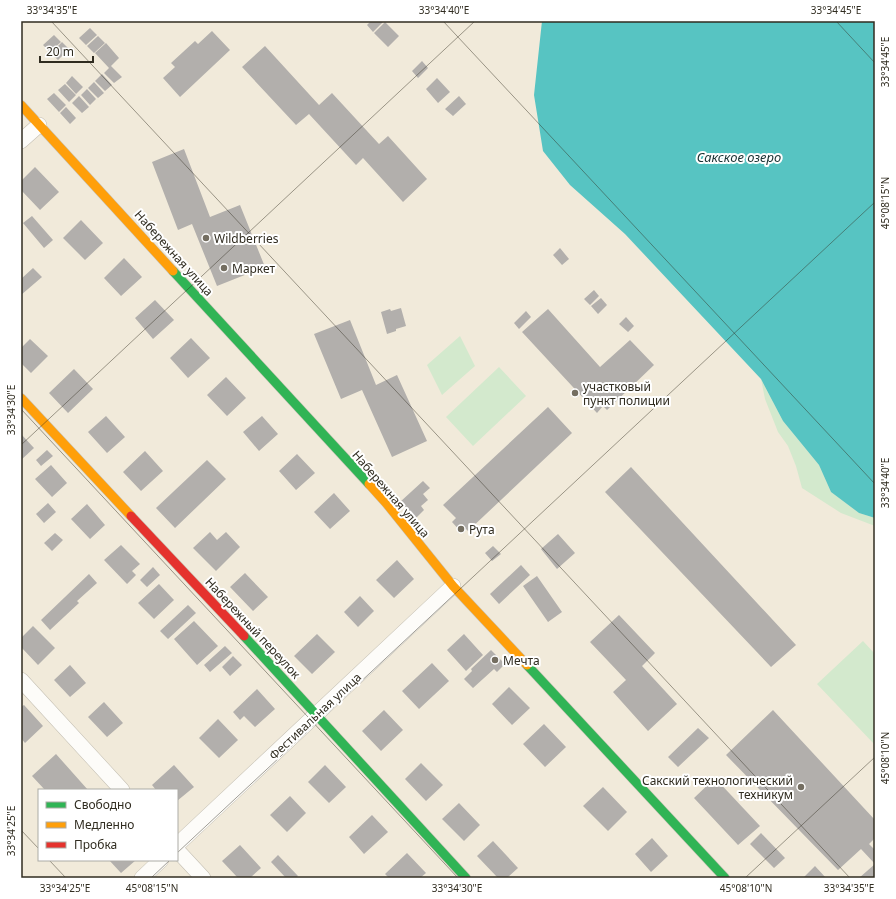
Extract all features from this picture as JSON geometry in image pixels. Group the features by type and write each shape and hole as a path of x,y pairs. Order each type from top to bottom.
{"street":[{"name":"Набережная улица","path":"21,105 387,504 454,586 725,878"},
{"path":"21,141 39,125"},
{"name":"Набережный переулок","path":"21,398 317,714 356,759 466,878"},
{"name":"Фестивальная улица","path":"178,844 454,586"},
{"path":"21,680 121,789"},
{"path":"178,851 203,878"},
{"path":"142,878 160,861"}],"green space":[{"path":"460,336 475,366 442,395 427,365"},
{"path":"499,367 526,396 473,446 446,417"},
{"path":"761,379 783,421 819,465 831,492 859,513 875,518 875,526 841,513 802,488 796,466 788,446 778,432 765,399"},
{"path":"863,641 875,654 875,745 817,684"}],"water":[{"name":"Сакское озеро","path":"542,21 875,21 875,518 859,513 831,492 819,465 783,421 761,379 625,234 570,185 543,151 534,95"}],"building":[{"path":"371,21 384,21 373,32 367,25"},
{"path":"385,22 399,36 388,47 374,33"},
{"path":"90,28 97,35 86,45 79,38"},
{"path":"212,31 230,50 180,97 163,78 175,67 171,63 195,41 198,44"},
{"path":"54,35 61,42 50,52 43,45"},
{"path":"98,36 105,43 94,53 87,46"},
{"path":"62,42 69,49 58,60 51,53"},
{"path":"106,43 119,58 111,66 122,77 114,83 104,73 109,68 95,53"},
{"path":"265,46 319,105 332,93 379,144 388,136 427,179 403,202 363,158 356,165 309,114 296,125 242,67"},
{"path":"422,61 428,68 418,78 412,71"},
{"path":"102,74 112,85 105,91 95,81"},
{"path":"72,76 83,87 76,94 66,83"},
{"path":"437,78 450,92 438,103 426,89"},
{"path":"94,82 104,93 98,98 88,88"},
{"path":"65,84 76,95 69,102 58,90"},
{"path":"87,89 96,99 90,105 81,95"},
{"path":"54,93 66,105 59,112 47,99"},
{"path":"79,96 89,107 82,113 72,103"},
{"path":"459,96 466,104 453,116 445,109"},
{"path":"66,107 76,118 70,124 60,113"},
{"path":"184,149 210,217 240,205 265,267 217,286 192,224 178,230 152,162"},
{"path":"35,167 59,192 40,210 21,190 21,181"},
{"path":"32,216 53,240 44,248 23,223"},
{"path":"81,220 103,243 85,260 63,238"},
{"path":"560,248 569,259 562,265 553,255"},
{"path":"124,258 142,277 121,296 104,278"},
{"path":"33,268 42,277 21,295 21,279"},
{"path":"594,290 599,296 590,305 584,299"},
{"path":"601,298 607,305 598,314 591,306"},
{"path":"155,300 174,320 153,339 135,318"},
{"path":"401,308 406,326 387,334 381,312"},
{"path":"548,309 600,367 630,340 654,365 607,410 603,406 597,413 522,332"},
{"path":"526,311 531,317 519,329 514,323"},
{"path":"626,317 634,326 628,332 619,324"},
{"path":"350,320 376,385 397,375 427,441 392,457 362,390 341,399 314,334"},
{"path":"191,338 210,358 188,378 170,358"},
{"path":"30,339 48,356 31,373 21,363 21,348"},
{"path":"74,369 93,389 68,413 49,393"},
{"path":"226,377 246,398 227,416 207,395"},
{"path":"548,407 572,433 468,531 466,529 462,533 452,522 456,518 443,505"},
{"path":"106,416 125,437 107,453 88,432"},
{"path":"262,416 278,434 259,451 243,432"},
{"path":"21,434 34,448 21,460"},
{"path":"47,450 53,456 41,466 36,460"},
{"path":"145,451 163,471 141,491 123,472"},
{"path":"297,454 315,473 296,490 279,471"},
{"path":"207,460 226,479 175,528 156,508"},
{"path":"51,465 67,483 52,497 35,479"},
{"path":"631,467 796,645 771,667 605,492"},
{"path":"423,481 430,488 423,494 428,500 421,506 424,510 416,518 400,502"},
{"path":"334,493 350,511 330,529 314,512"},
{"path":"48,503 56,512 44,523 36,514"},
{"path":"87,504 105,525 90,539 71,519"},
{"path":"210,532 217,540 226,532 240,547 216,571 193,548"},
{"path":"55,533 63,540 52,551 44,543"},
{"path":"558,534 575,553 557,569 541,549"},
{"path":"121,545 140,564 132,571 136,575 127,584 104,560"},
{"path":"493,546 501,554 492,561 485,553"},
{"path":"397,560 414,579 394,598 376,580"},
{"path":"521,565 530,575 499,604 490,594"},
{"path":"153,567 160,575 147,587 140,580"},
{"path":"245,573 268,597 253,611 230,587"},
{"path":"89,574 97,583 77,601 79,603 50,630 41,620"},
{"path":"537,576 562,612 548,622 523,586"},
{"path":"159,584 174,600 154,619 138,603"},
{"path":"360,596 374,611 358,627 344,612"},
{"path":"188,605 196,613 168,639 160,631"},
{"path":"619,615 655,653 642,666 677,704 648,731 613,692 626,680 590,642"},
{"path":"194,621 218,646 197,665 174,639"},
{"path":"33,626 55,648 38,665 21,647 21,638"},
{"path":"317,634 335,652 312,674 294,656"},
{"path":"464,634 483,655 466,671 447,650"},
{"path":"225,646 232,653 210,672 204,665"},
{"path":"491,650 505,664 497,672 494,669 473,688 464,679 472,671 471,669"},
{"path":"233,656 242,665 230,676 222,667"},
{"path":"432,663 449,681 419,709 402,691"},
{"path":"70,665 86,683 70,697 54,680"},
{"path":"509,687 530,708 512,725 492,704"},
{"path":"257,689 275,709 255,727 244,716 240,720 233,712"},
{"path":"104,702 123,723 107,737 88,717"},
{"path":"24,705 43,726 25,743 21,738 21,707"},
{"path":"384,710 403,730 381,751 362,731"},
{"name":"Сакский технологический техникум","path":"773,710 875,820 875,838 869,844 875,850 875,864 861,849 838,870 726,755"},
{"path":"218,719 238,740 219,758 199,738"},
{"path":"544,724 566,747 545,767 523,744"},
{"path":"698,728 709,738 678,767 668,757"},
{"path":"56,754 87,789 44,789 32,776"},
{"path":"421,763 443,785 426,801 405,779"},
{"path":"174,765 194,787 178,800 178,789 155,789 152,785"},
{"path":"325,765 346,787 329,803 308,782"},
{"path":"715,778 760,826 738,845 694,798"},
{"path":"603,787 627,812 608,831 583,806"},
{"path":"290,796 306,813 287,832 270,815"},
{"path":"459,803 480,825 464,841 442,819"},
{"path":"372,815 388,832 364,854 349,837"},
{"path":"761,833 785,858 774,868 750,844"},
{"path":"652,838 668,856 651,872 635,854"},
{"path":"493,841 518,868 507,878 498,878 477,856"},
{"path":"240,845 261,868 250,878 238,878 222,861"},
{"path":"407,853 426,873 420,878 389,878 385,874"},
{"path":"278,855 298,876 296,878 286,878 271,862"},
{"path":"110,861 135,861 121,873"},
{"path":"875,864 875,878 859,878"},
{"path":"815,866 826,878 803,878"}],"traffic: fast":[{"path":"173,271 369,484"},
{"path":"244,636 466,878"},
{"path":"527,665 725,878"}],"traffic: slow":[{"path":"21,105 173,271"},
{"path":"21,398 131,516"},
{"path":"369,484 453,586 527,665"}],"traffic: jam":[{"path":"131,516 244,636"}],"place":[{"name":"Wildberries","path":"206,238"},
{"name":"Маркет","path":"224,268"},
{"name":"участковый пункт полиции","path":"575,393"},
{"name":"Рута","path":"461,529"},
{"name":"Мечта","path":"495,660"},
{"name":"Сакский технологический техникум","path":"801,787"}]}
